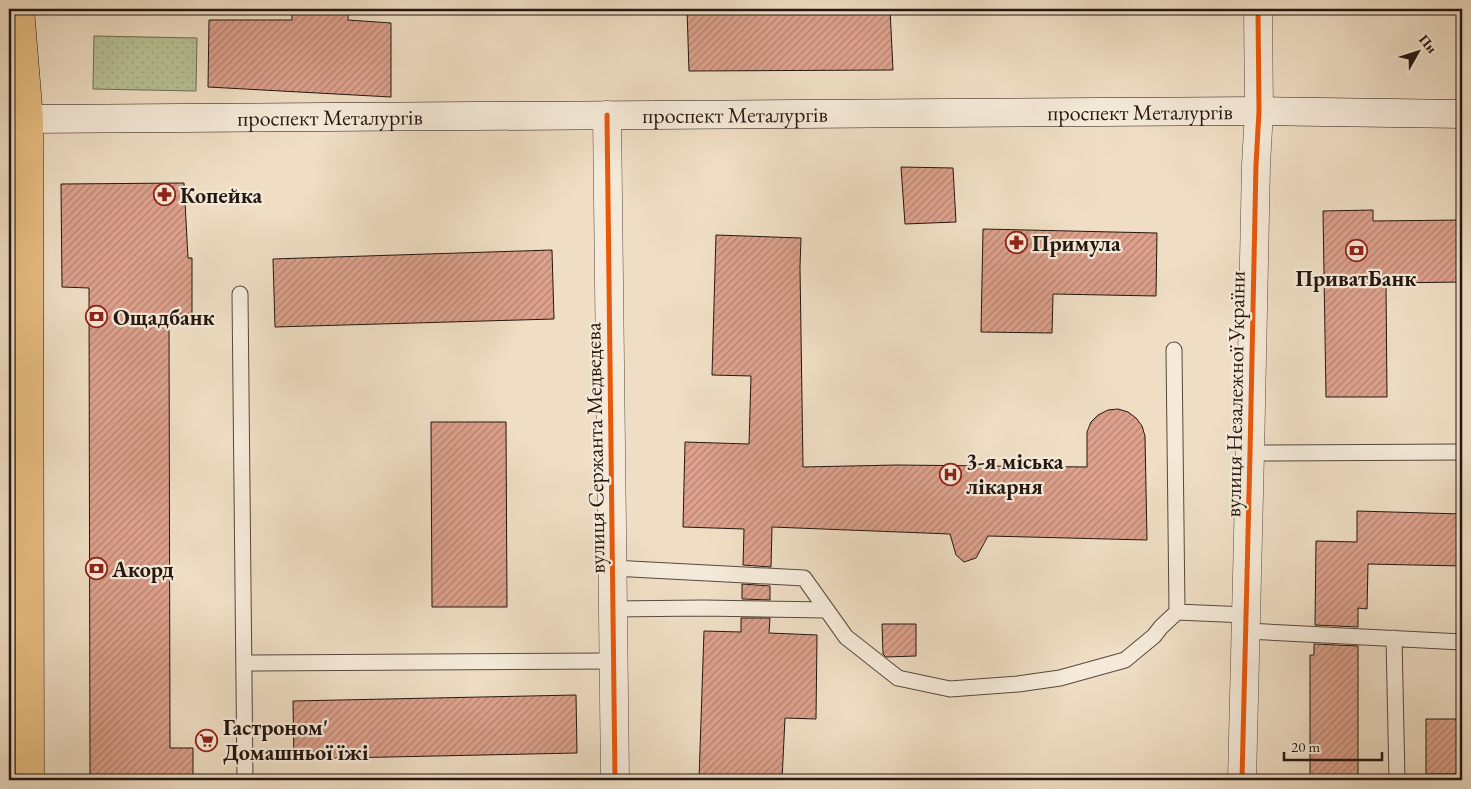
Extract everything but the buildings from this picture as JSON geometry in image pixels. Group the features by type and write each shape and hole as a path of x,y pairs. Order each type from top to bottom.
{"main road":[{"path":"20,9 19,118 30,780"}],"street":[{"name":"вулиця Незалежної України","path":"1242,780 1256,166 1259,111 1258,9"},
{"name":"проспект Металургів","path":"19,118 1259,111 1462,114"},
{"name":"вулиця Сержанта Медведєва","path":"607,115 615,780"}],"lane":[{"path":"240,294 245,780"},
{"path":"612,568 804,578 846,637 898,678 950,689 1018,684 1060,678 1125,660 1154,636 1177,612 1174,350"},
{"path":"1250,453 1462,452"},
{"path":"612,610 703,608 826,610"},
{"path":"1177,612 1246,623 1394,638 1462,642"},
{"path":"1394,638 1397,780"},
{"path":"244,664 613,661"}],"green space":[{"path":"98,9 199,9 199,14 98,11"},
{"path":"94,36 197,38 196,91 93,89"}],"cycle path":[{"path":"1242,780 1256,165 1259,111 1258,9"},
{"path":"607,115 615,780"}],"place":[{"name":"Копейка","path":"164,195"},
{"name":"Примула","path":"1016,243"},
{"name":"ПриватБанк","path":"1356,251"},
{"name":"Ощадбанк","path":"97,317"},
{"name":"3-я міська лікарня","path":"950,474"},
{"name":"Акорд","path":"96,569"},
{"name":"Гастроном' Домашньої їжі","path":"207,740"}]}
